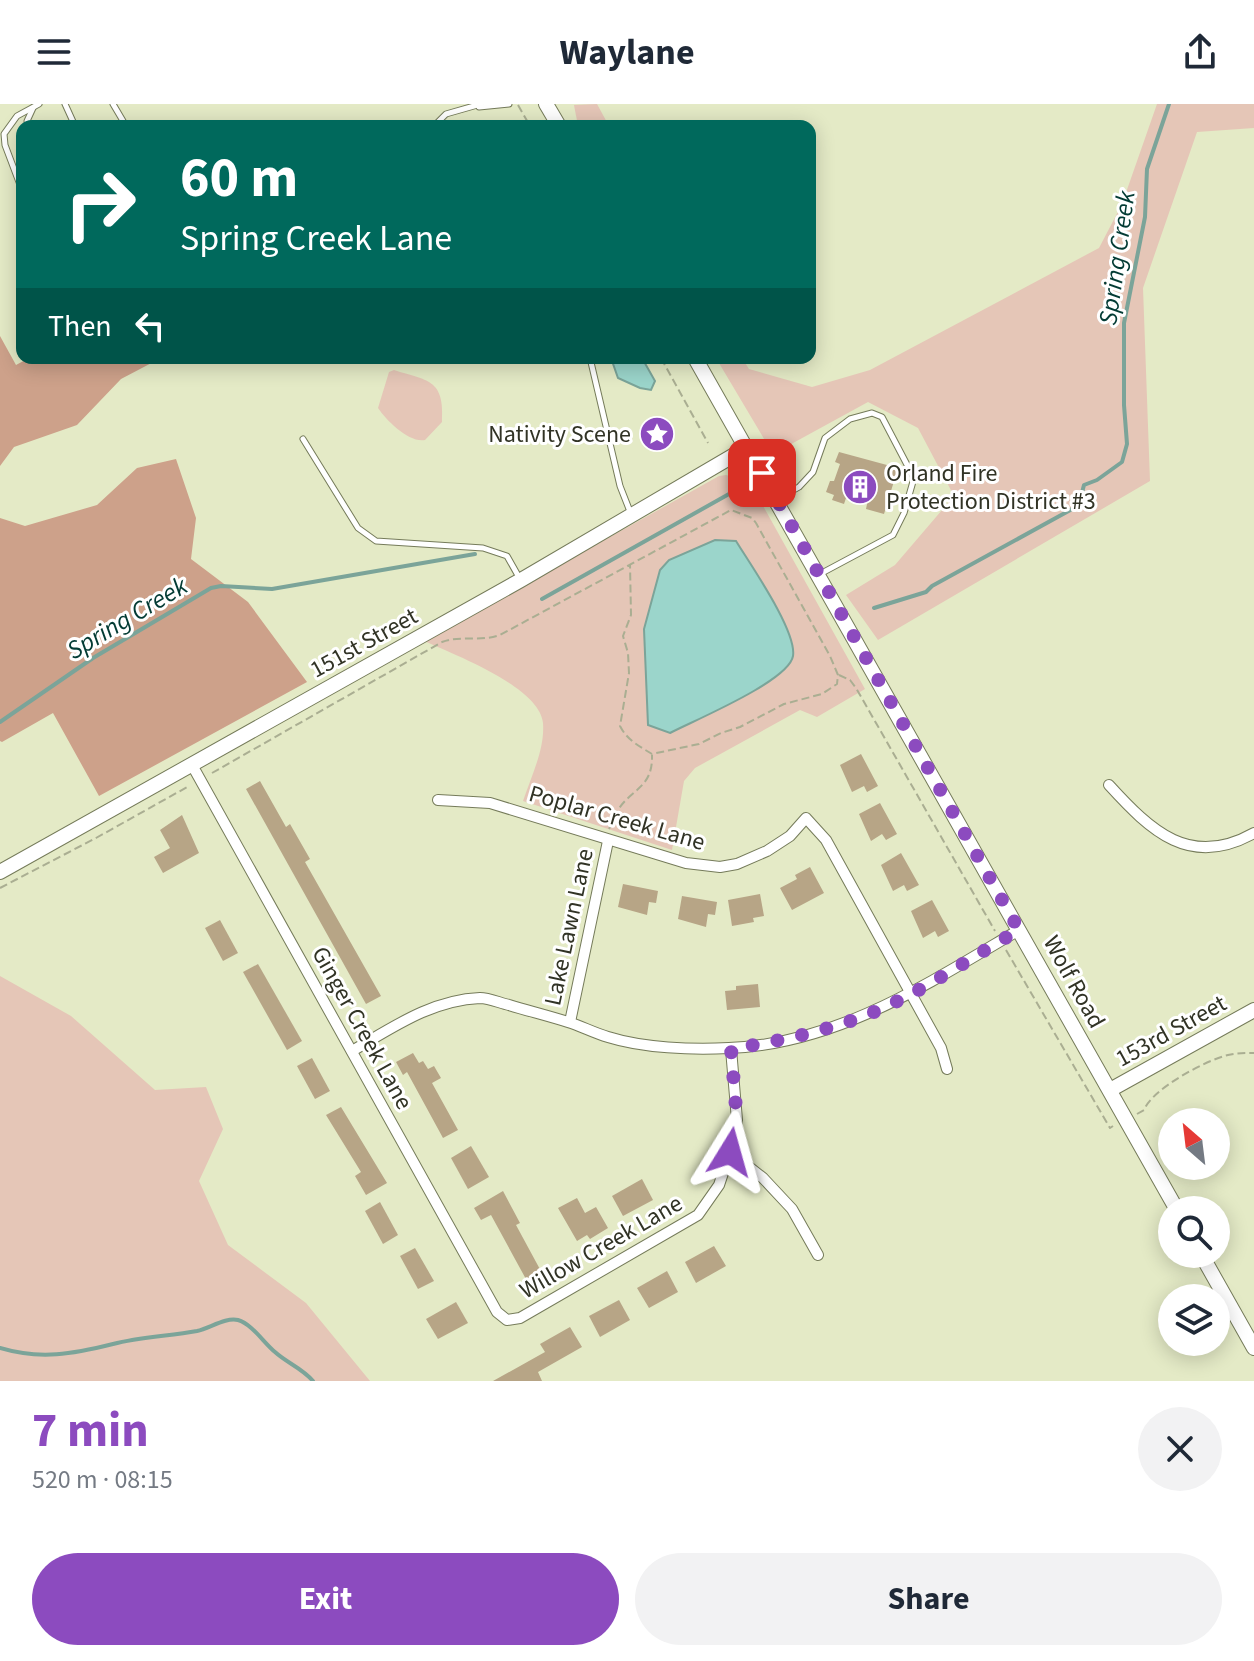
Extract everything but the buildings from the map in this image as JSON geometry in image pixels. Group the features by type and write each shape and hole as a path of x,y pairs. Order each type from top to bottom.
{"main road":[{"name":"Wolf Road","path":"699,364 1169,1196"},
{"name":"151st Street","path":"0,872 521,580 748,447"},
{"name":"153rd Street","path":"1110,1090 1254,1010"},
{"path":"1209,1268 1254,1348"}],"street":[{"name":"Ginger Creek Lane","path":"192,765 497,1312"},
{"path":"1109,785 1148,823 1170,838 1192,847 1221,848 1254,833"},
{"name":"Poplar Creek Lane","path":"438,800 490,803 686,863 720,867 737,864 767,851 790,836 806,818 826,840 912,993"},
{"name":"Lake Lawn Lane","path":"570,1022 606,840"},
{"path":"352,1051 420,1012 439,1005 482,998 570,1022 610,1038 674,1048 731,1049 818,1032 870,1014 1019,930"},
{"path":"912,993 941,1048 947,1069"},
{"name":"Willow Creek Lane","path":"497,1312 507,1320 520,1318 698,1215 719,1185 737,1120 731,1049"},
{"path":"730,1152 763,1178 792,1209 818,1255"}],"lane":[{"path":"474,107 481,104"},
{"path":"440,120 446,114 474,107 509,104"},
{"path":"16,174 4,134 17,116 36,105"},
{"path":"591,364 620,486 631,515"},
{"path":"777,500 799,487 813,472 825,438 850,419 872,413 882,417 914,478 904,513 893,535 819,575"},
{"path":"303,439 358,528 376,541 483,548 507,556 521,580"}],"path":[{"path":"664,364 708,443"},
{"path":"0,888 118,827 442,642 462,638 487,639 500,635 630,564 731,510 752,518 830,656 838,675 837,684 822,694 784,704 699,744 652,754 629,739 620,726 629,673 623,636 631,615 630,564"},
{"path":"838,675 845,676 856,688 1110,1128"},
{"path":"606,840 619,808 642,788 653,769 652,754"},
{"path":"1144,1110 1146,1104 1185,1075 1224,1056 1254,1053"}],"shaded area":[{"path":"597,104 606,120 577,120 574,105"},
{"path":"1157,104 1254,104 1254,128 1197,132 1143,288 1150,481 878,640 846,595 895,565 954,496 918,428 868,402 773,454 720,364 746,364 749,369 812,387 870,370 1099,248 1122,204"},
{"path":"0,336 16,365 150,364 121,379 77,425 14,447 0,466"},
{"path":"394,370 424,380 437,389 442,422 425,440 405,435 378,408 389,372"},
{"path":"176,459 196,518 191,559 248,602 307,682 99,796 53,713 0,741 0,518 25,526 97,505 137,468"},
{"path":"719,476 743,480 757,495 865,689 817,717 800,710 695,768 684,781 672,850 523,801 542,743 543,723 538,710 527,697 493,673 424,641"},
{"path":"0,976 71,1016 155,1090 206,1087 223,1129 199,1181 228,1245 306,1303 370,1381 0,1381"}],"water":[{"path":"613,364 645,364 655,381 651,390 618,378"},
{"path":"715,540 736,541 788,631 793,656 788,666 759,688 670,733 648,725 644,629 660,570 669,560"}],"waterway":[{"name":"Spring Creek","path":"874,608 926,592 1074,508 1079,504 1084,485 1097,480 1122,462 1127,444 1124,323 1145,217 1147,169 1169,104"},
{"name":"Spring Creek","path":"542,599 729,494"},
{"name":"Spring Creek","path":"0,722 93,658 211,588 272,589 475,554"},
{"path":"0,1348 29,1354 70,1353 197,1331 233,1319 248,1325 275,1352 313,1381"}],"place":[{"name":"Nativity Scene","path":"657,434"},
{"name":"Orland Fire Protection District #3","path":"860,487"}],"route":[{"path":"730,1152 737,1120 731,1049 818,1032 870,1014 1019,930 762,473"}]}
